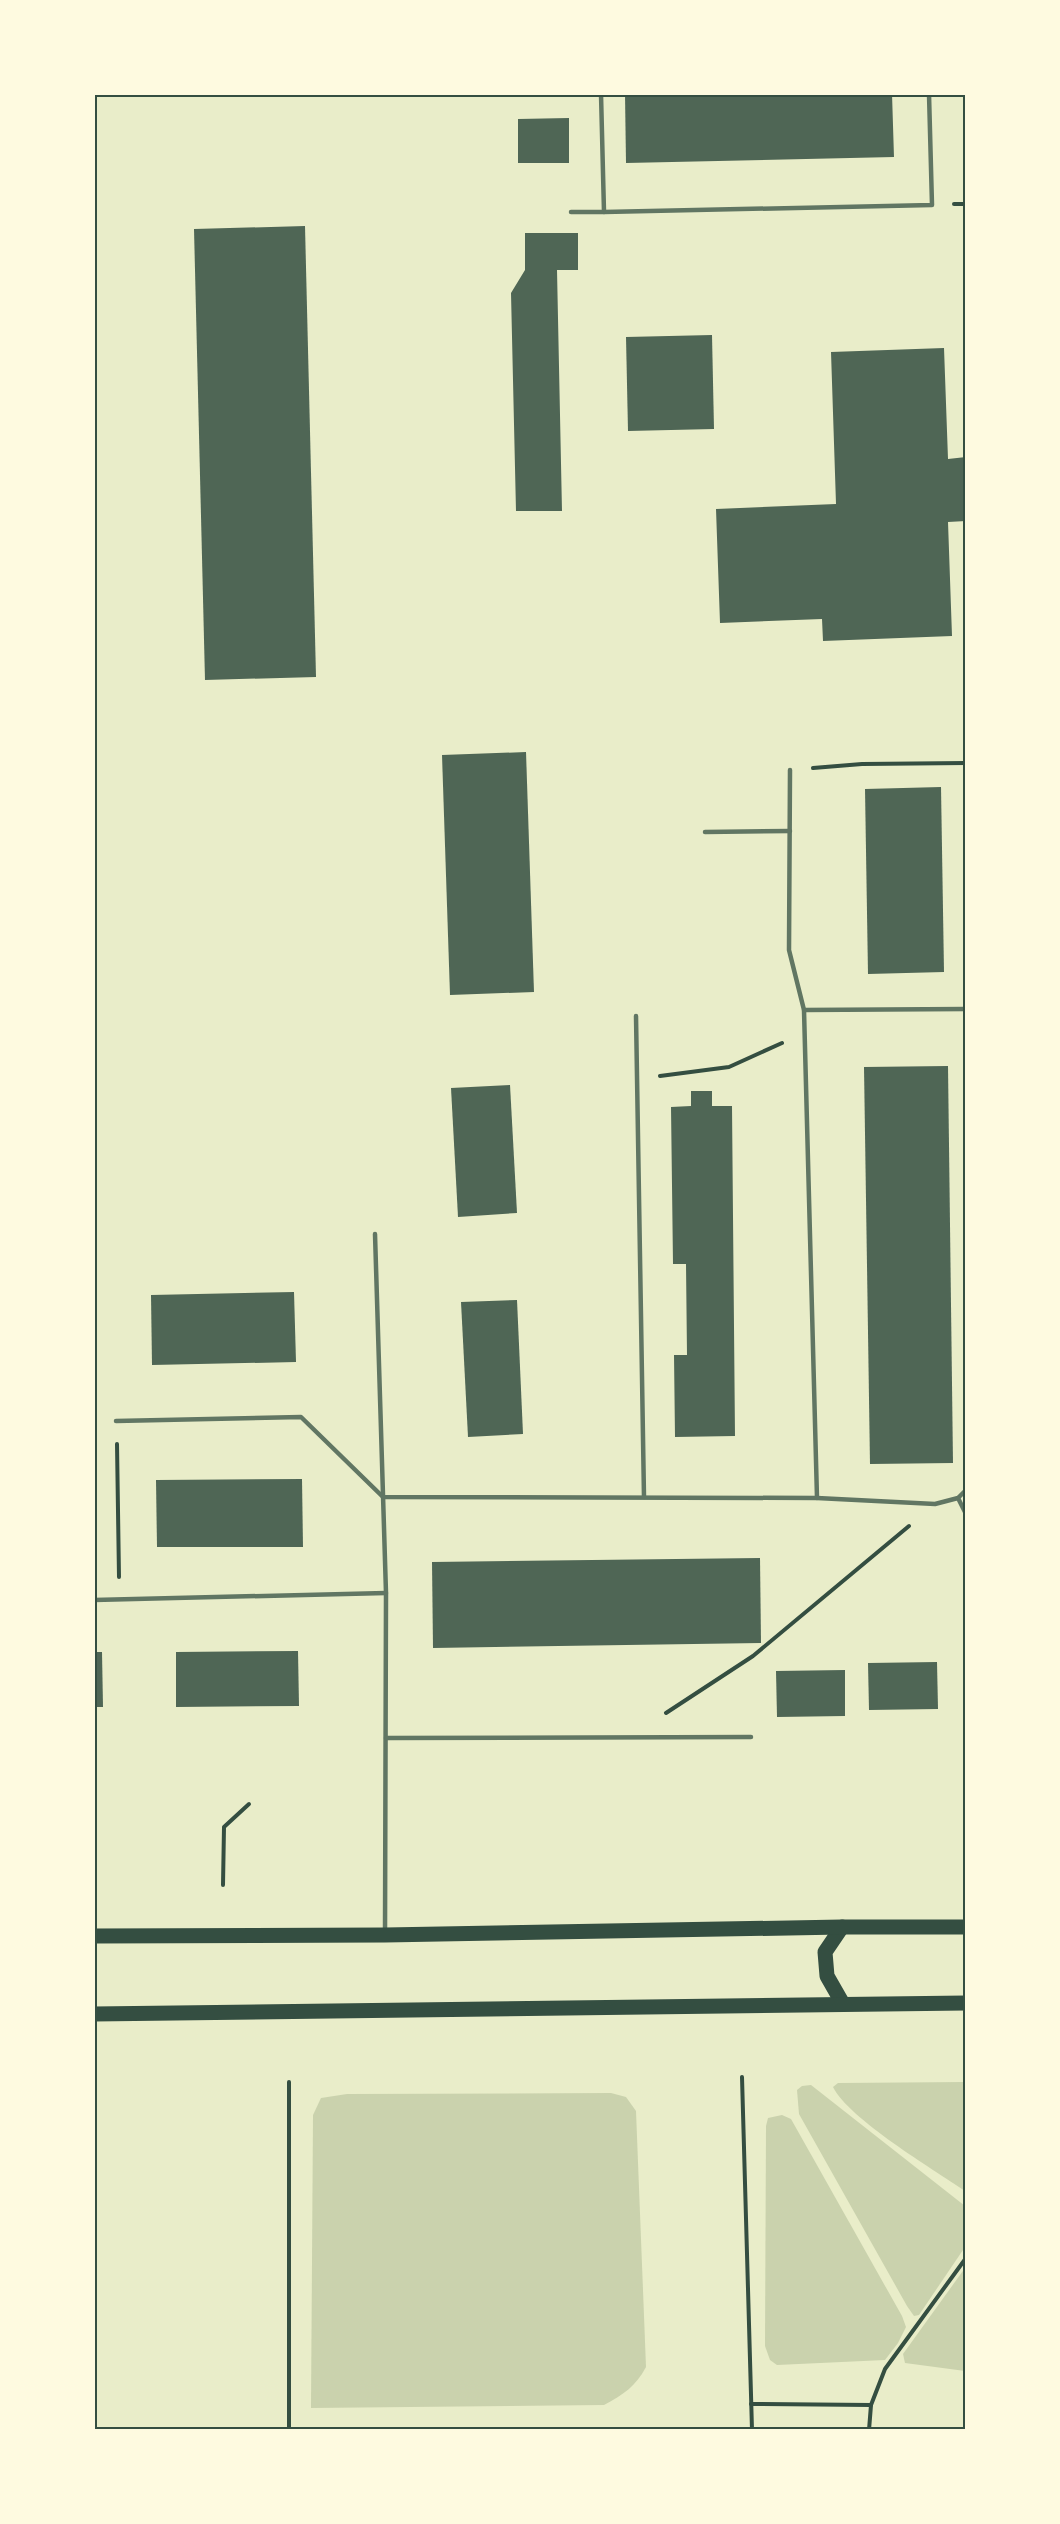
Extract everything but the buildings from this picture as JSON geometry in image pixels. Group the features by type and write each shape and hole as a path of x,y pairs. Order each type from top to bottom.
{"main road":[{"path":"842,1927 825,1952 827,1976 843,2004"},
{"path":"94,1936 385,1935 966,1927"},
{"path":"94,2014 966,2003"}],"lane":[{"path":"601,94 604,212"},
{"path":"571,212 932,205 929,94"},
{"path":"790,770 789,950 804,1010 817,1498"},
{"path":"705,832 790,831"},
{"path":"804,1010 966,1009"},
{"path":"636,1016 644,1497"},
{"path":"375,1234 386,1593 385,1935"},
{"path":"116,1421 301,1417 383,1497 817,1498 935,1504 958,1498 966,1490"},
{"path":"958,1498 966,1514"},
{"path":"94,1600 386,1593"},
{"path":"386,1738 751,1737"}],"path":[{"path":"790,770 862,764 966,763"},
{"path":"637,1076 676,1075 729,1067 804,1033"},
{"path":"116,1421 119,1599"},
{"path":"629,1737 753,1656 935,1504"},
{"path":"223,1885 224,1827 249,1804"},
{"path":"742,2077 752,2430"},
{"path":"289,2082 289,2430"},
{"path":"869,2430 871,2405 885,2369 966,2258"},
{"path":"751,2404 871,2405"}],"green space":[{"path":"965,2082 965,2191 873,2128 842,2100 833,2087 838,2083"},
{"path":"811,2085 965,2206 965,2247 919,2315 914,2316 907,2306 799,2114 797,2090 802,2086"},
{"path":"611,2093 626,2097 636,2111 646,2367 633,2385 604,2405 311,2408 313,2115 321,2098 347,2094"},
{"path":"782,2115 791,2119 902,2316 906,2327 898,2343 885,2360 777,2365 770,2360 765,2346 766,2126 768,2118"},
{"path":"965,2268 965,2371 905,2363 903,2354"}]}
